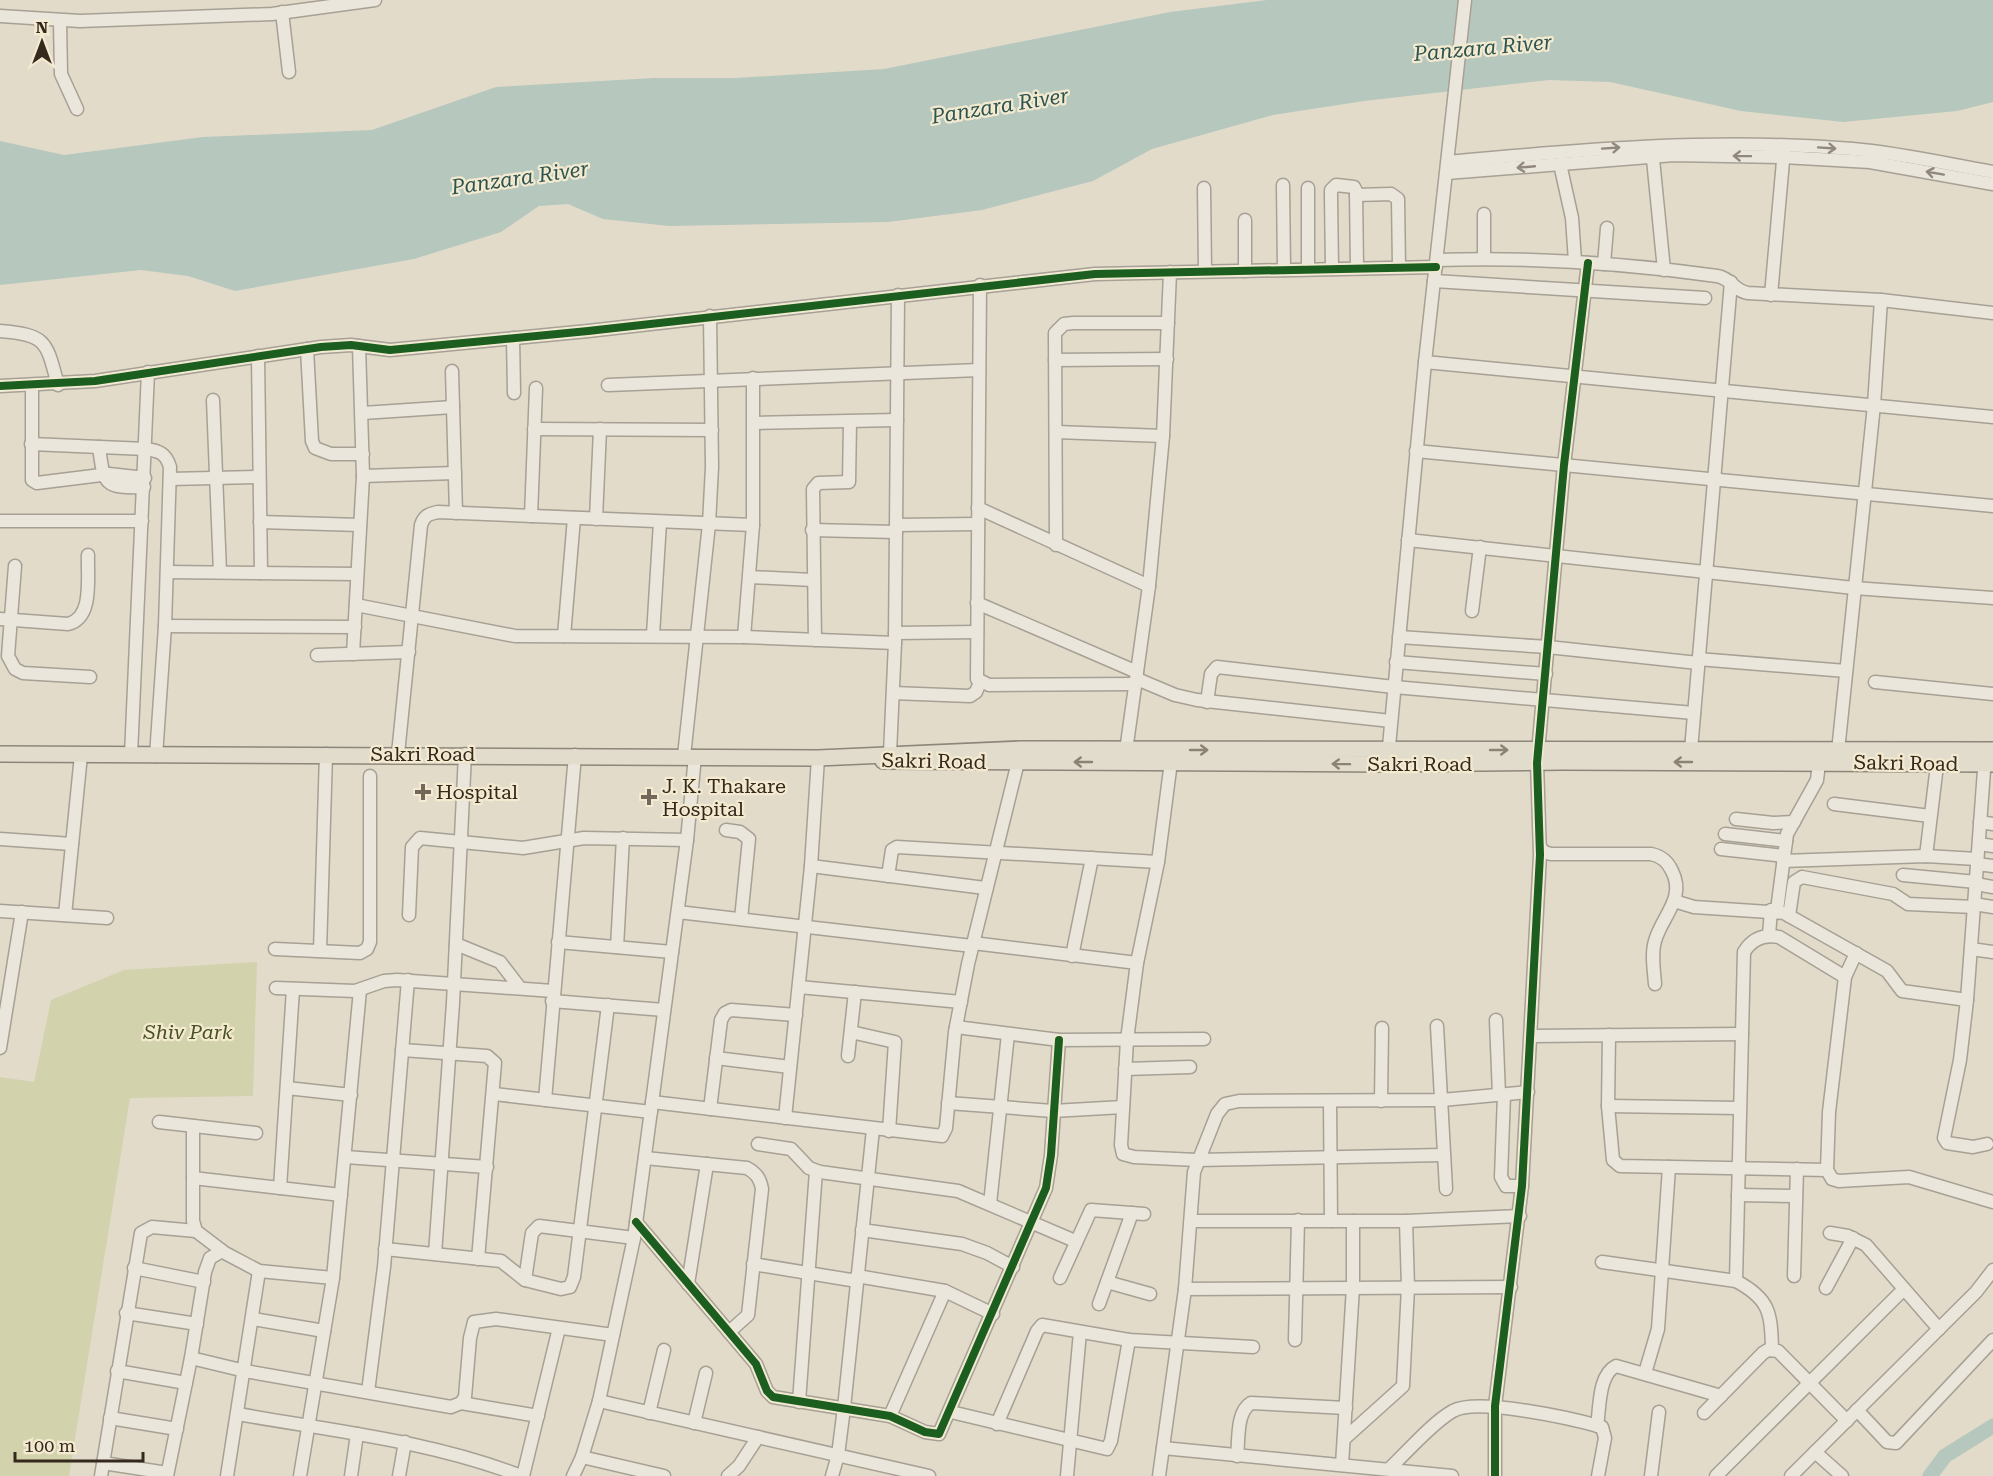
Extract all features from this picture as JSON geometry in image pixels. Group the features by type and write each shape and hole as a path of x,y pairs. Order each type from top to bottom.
{"main road":[{"name":"Sakri Road","path":"1538,757 1691,750 1820,756 1838,751 1938,757"},
{"name":"Sakri Road","path":"0,754 156,756 465,754 818,758 890,753 1388,757 1989,757"},
{"name":"Sakri Road","path":"846,757 905,763 1020,755"}],"street":[{"path":"0,16 60,21 282,12 327,3 373,0"},
{"path":"1388,757 1425,362 1465,0"},
{"path":"282,12 289,72"},
{"path":"60,21 61,74 77,109"},
{"path":"1448,162 1652,150 1784,151 1892,154 1993,172"},
{"path":"1448,162 1560,164 1652,150"},
{"path":"1652,150 1664,270"},
{"path":"1784,151 1870,162 1993,184"},
{"path":"1771,295 1784,151"},
{"path":"1495,1476 1495,1406 1520,1216 1528,1092 1540,856 1538,757 1564,465 1585,289 1560,164"},
{"path":"1283,184 1284,270"},
{"path":"1332,269 1331,190 1336,185 1354,187 1357,268"},
{"path":"1308,188 1308,269"},
{"path":"1204,189 1205,272"},
{"path":"1356,195 1391,194 1398,200 1400,267"},
{"path":"1484,214 1484,259"},
{"path":"1245,220 1245,271"},
{"path":"1604,264 1607,228"},
{"path":"0,386 58,384 307,349 351,345 390,350 1095,274 1400,267 1484,259 1581,262 1664,270 1720,276 1743,293 1881,300 1993,313"},
{"path":"1125,756 1149,586 1163,436 1170,272"},
{"path":"1434,282 1585,289 1705,298"},
{"path":"1691,750 1731,282"},
{"path":"980,285 976,675 980,682 989,685 1137,678"},
{"path":"890,753 895,638 898,295"},
{"path":"1838,751 1874,405 1881,300"},
{"path":"573,1476 582,1457 599,1401 634,1238 687,840 689,756 709,524 712,430 710,316"},
{"path":"1056,545 1055,333 1064,324 1168,323"},
{"path":"0,331 37,336 47,351 58,384"},
{"path":"513,338 514,393"},
{"path":"353,654 363,476 363,413 359,346"},
{"path":"307,349 312,441 315,448 331,454 363,454"},
{"path":"258,356 261,573"},
{"path":"1055,360 1167,359"},
{"path":"1425,362 1993,417"},
{"path":"608,385 711,379 979,370"},
{"path":"452,371 456,513"},
{"path":"131,755 148,372"},
{"path":"744,637 753,525 753,378"},
{"path":"32,385 30,477 35,482 103,475"},
{"path":"531,516 536,388"},
{"path":"213,400 218,478 220,572"},
{"path":"363,413 453,407"},
{"path":"754,423 897,420"},
{"path":"814,640 812,530 815,484 846,483 850,478 850,422"},
{"path":"534,429 712,430"},
{"path":"596,519 600,429"},
{"path":"1056,432 1163,436"},
{"path":"31,444 159,450 168,459 170,480 165,626 156,756"},
{"path":"99,447 103,475 109,484 115,488 144,482"},
{"path":"1416,451 1993,506"},
{"path":"363,476 455,473"},
{"path":"170,480 259,477"},
{"path":"978,508 1149,586"},
{"path":"398,754 423,518 438,512 753,525"},
{"path":"564,636 574,518"},
{"path":"0,521 142,521"},
{"path":"260,522 360,525"},
{"path":"653,636 660,522"},
{"path":"812,530 896,529 978,524"},
{"path":"1408,540 1854,588 1993,598"},
{"path":"1472,611 1480,547"},
{"path":"5,619 68,624 75,622 85,609 88,555"},
{"path":"15,566 5,619 8,656 15,669 23,673 90,678"},
{"path":"167,572 357,574"},
{"path":"750,577 813,580"},
{"path":"977,603 1175,695 1207,702 1390,721"},
{"path":"356,605 503,635 744,637 814,640 895,638 977,632"},
{"path":"165,626 355,627"},
{"path":"1399,637 1846,671"},
{"path":"317,655 410,652"},
{"path":"1396,662 1546,674"},
{"path":"1207,702 1211,674 1217,667 1394,687 1694,713"},
{"path":"892,693 970,696 976,692 980,682"},
{"path":"1875,682 1993,694"},
{"path":"320,951 326,754"},
{"path":"435,1254 454,983 465,754"},
{"path":"65,915 81,755"},
{"path":"545,1100 575,755"},
{"path":"494,1094 594,1105 710,1109 942,1136 946,1128 956,1027 972,945 1020,755"},
{"path":"1172,756 1158,862 1137,963 1127,1040 1121,1145 1124,1154 1134,1157 1197,1160 1443,1155"},
{"path":"1736,1281 1744,952 1772,918 1786,841 1817,780 1820,756"},
{"path":"1926,856 1938,757"},
{"path":"1987,1144 1973,1147 1947,1143 1944,1138 1960,1060 1979,844 1987,823 1989,757"},
{"path":"785,1118 812,866 818,758"},
{"path":"275,949 360,953 367,950 370,942 370,776"},
{"path":"1834,804 1930,816"},
{"path":"1736,819 1773,824 1794,822"},
{"path":"726,830 740,832 749,839 741,919"},
{"path":"1725,834 1786,841"},
{"path":"409,915 413,843 425,837 461,843 535,848 569,840 623,838 687,840"},
{"path":"617,947 623,838"},
{"path":"0,839 72,844"},
{"path":"1979,844 1993,846"},
{"path":"888,876 892,850 897,847 1158,862"},
{"path":"1721,849 1784,859 1926,856 1993,866"},
{"path":"1540,856 1544,852 1551,855 1657,855 1673,873 1677,889 1654,944 1655,984"},
{"path":"1072,956 1092,858"},
{"path":"812,866 986,888"},
{"path":"1903,875 1993,886"},
{"path":"1790,916 1794,882 1802,877 1893,894 1908,904 1993,907"},
{"path":"1671,907 1694,907 1772,918 1790,916 1855,955 1887,971 1902,991 1967,1000"},
{"path":"0,910 107,918"},
{"path":"0,1048 6,975 22,912"},
{"path":"678,912 1137,963"},
{"path":"1772,918 1789,941 1845,973"},
{"path":"558,942 672,952"},
{"path":"456,944 500,962 520,988"},
{"path":"1971,949 1993,952"},
{"path":"1855,955 1845,973 1828,1112 1827,1170 1832,1179 1839,1181 1920,1179 1993,1202"},
{"path":"276,988 360,990 384,981 408,980 520,988 608,1005 664,1011"},
{"path":"368,1392 394,1161 408,980"},
{"path":"799,987 961,1002"},
{"path":"280,1188 293,989"},
{"path":"300,1476 333,1278 360,990"},
{"path":"848,1056 855,992"},
{"path":"385,1249 501,1261 525,1280 561,1289 570,1287 574,1277 608,1005"},
{"path":"710,1109 721,1020 725,1013 730,1010 796,1015"},
{"path":"1496,1020 1501,1095 1501,1177 1506,1186 1522,1186"},
{"path":"1437,1026 1446,1189"},
{"path":"956,1027 1059,1040 1204,1039"},
{"path":"1381,1101 1382,1028"},
{"path":"851,1032 895,1042 889,1131"},
{"path":"990,1204 998,1107 1008,1034"},
{"path":"1531,1036 1742,1034"},
{"path":"1609,1035 1608,1106 1613,1160 1620,1166 1827,1170"},
{"path":"636,1222 756,1364 767,1391 773,1397 890,1416 935,1435 943,1430 1046,1188 1051,1155 1059,1040"},
{"path":"402,1050 491,1058 496,1068 478,1259"},
{"path":"716,1058 790,1067"},
{"path":"1125,1069 1190,1067"},
{"path":"287,1088 351,1095"},
{"path":"1159,1476 1185,1289 1192,1185 1197,1160 1218,1114 1229,1102 1442,1100 1528,1092"},
{"path":"1330,1102 1331,1221"},
{"path":"948,1103 1053,1111 1123,1107"},
{"path":"1608,1106 1739,1108"},
{"path":"159,1122 256,1133"},
{"path":"193,1126 192,1221 196,1231 222,1251 259,1271 333,1278"},
{"path":"832,1476 838,1455 844,1408 873,1129"},
{"path":"758,1144 791,1149 808,1168 816,1171 958,1191 1075,1242"},
{"path":"345,1157 487,1167"},
{"path":"645,1158 747,1168 761,1180 748,1315 729,1332"},
{"path":"688,1284 707,1164"},
{"path":"1645,1373 1658,1329 1669,1167"},
{"path":"1794,1276 1797,1169"},
{"path":"799,1402 816,1171"},
{"path":"193,1178 341,1195"},
{"path":"1738,1195 1796,1196"},
{"path":"1060,1278 1091,1210 1138,1214 1099,1304"},
{"path":"1191,1221 1406,1221 1520,1216"},
{"path":"1295,1340 1298,1220"},
{"path":"1342,1465 1353,1287 1353,1221"},
{"path":"1344,1439 1403,1386 1408,1287 1406,1221"},
{"path":"525,1280 535,1228 540,1226 634,1238"},
{"path":"101,1476 126,1312 141,1233 146,1228 196,1231"},
{"path":"862,1230 962,1244 987,1253 1013,1267"},
{"path":"1830,1233 1853,1238 1866,1245 1939,1329"},
{"path":"1826,1288 1853,1238"},
{"path":"103,1463 167,1475 208,1262 222,1251"},
{"path":"1602,1262 1736,1281 1759,1295 1765,1303 1770,1314 1772,1349"},
{"path":"753,1264 945,1290 993,1314"},
{"path":"134,1268 204,1282"},
{"path":"1791,1476 1939,1329 1989,1284 1993,1270"},
{"path":"227,1476 259,1271"},
{"path":"1107,1282 1150,1294"},
{"path":"1185,1289 1511,1287"},
{"path":"1716,1476 1904,1289"},
{"path":"890,1416 945,1290"},
{"path":"126,1312 197,1324"},
{"path":"253,1319 324,1331"},
{"path":"461,1402 466,1388 471,1328 474,1322 496,1319 613,1335"},
{"path":"997,1424 1039,1327 1046,1325 1130,1340 1253,1347"},
{"path":"238,1414 405,1442 482,1461 522,1476 559,1328"},
{"path":"1067,1476 1080,1332"},
{"path":"951,1412 1101,1449 1110,1447 1130,1340"},
{"path":"1857,1410 1887,1442 1896,1443 1991,1345"},
{"path":"1704,1413 1763,1353 1772,1349 1778,1351 1847,1421"},
{"path":"649,1413 664,1350"},
{"path":"191,1358 245,1371 451,1407 461,1402 538,1416"},
{"path":"1597,1426 1604,1382 1610,1369 1624,1367 1721,1396"},
{"path":"117,1371 186,1383"},
{"path":"694,1423 706,1373"},
{"path":"599,1401 929,1476"},
{"path":"1237,1456 1242,1414 1245,1407 1251,1403 1346,1408"},
{"path":"1389,1469 1452,1411 1471,1406 1495,1406 1597,1426 1605,1431 1598,1476"},
{"path":"1651,1476 1659,1412"},
{"path":"110,1418 177,1429"},
{"path":"351,1476 357,1434"},
{"path":"728,1476 740,1466 758,1437"},
{"path":"399,1476 405,1442"},
{"path":"1163,1448 1452,1476"},
{"path":"1815,1452 1842,1476"},
{"path":"582,1457 632,1472 664,1476"}],"green space":[{"name":"Shiv Park","path":"257,962 253,1096 130,1098 69,1476 0,1476 0,1077 34,1082 51,1000 124,970"}],"water":[{"name":"Panzara River","path":"1267,0 1993,0 1993,102 1957,111 1843,122 1741,111 1610,82 1549,80 1364,101 1273,115 1152,149 1093,181 982,210 888,222 669,226 603,219 568,204 539,206 501,232 414,259 235,291 188,276 141,270 0,285 0,141 64,155 203,137 372,130 496,87 654,78 736,78 884,69 1170,12"}],"waterway":[{"path":"1930,1476 1945,1456 1993,1426"}],"cycle path":[{"path":"1495,1476 1495,1406 1522,1186 1540,855 1537,763 1564,465 1588,263"},
{"path":"0,386 95,381 321,347 351,345 390,350 588,331 1095,274 1436,267"},
{"path":"636,1222 756,1364 767,1391 773,1397 890,1416 925,1432 939,1434 1046,1188 1051,1155 1059,1040"}],"place":[{"name":"Hospital","path":"423,792"},
{"name":"J. K. Thakare Hospital","path":"649,797"}]}
